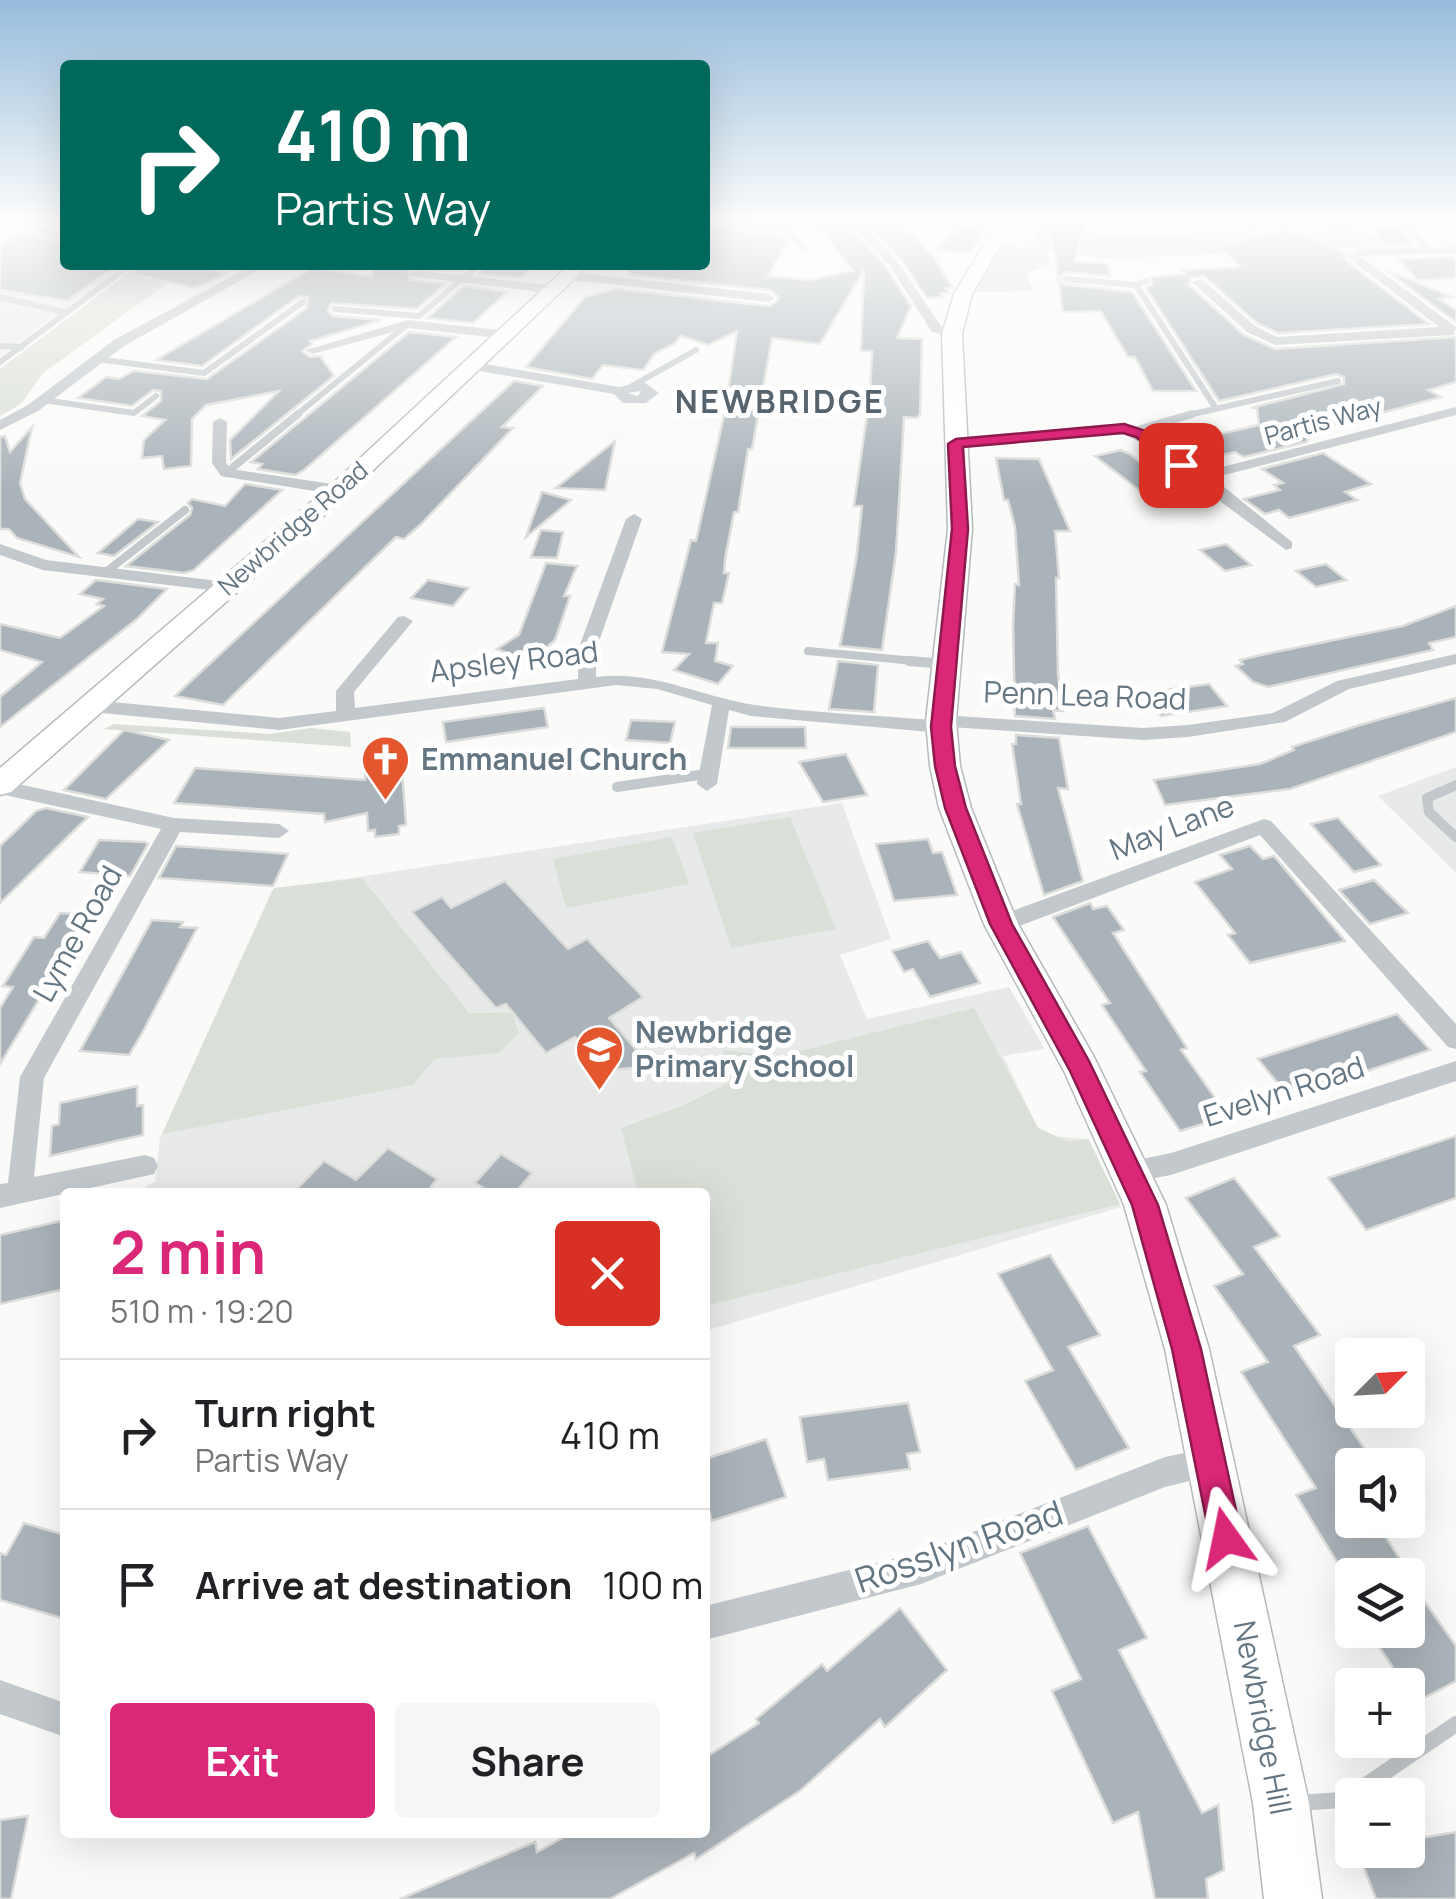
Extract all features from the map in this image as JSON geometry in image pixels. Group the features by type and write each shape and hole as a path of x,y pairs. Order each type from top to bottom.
{"main road":[{"name":"Newbridge Road","path":"0,786 339,490 534,311"},
{"path":"952,334 958,311"},
{"name":"Newbridge Hill","path":"952,334 960,529 941,724 945,766 956,808 1001,924 1081,1068 1132,1172 1187,1349 1280,1804 1293,1899"}],"street":[{"path":"0,426 44,400 97,358 181,311"},
{"path":"924,311 936,329 952,334"},
{"path":"1230,311 1251,329 1275,340 1454,331"},
{"path":"1426,311 1454,331"},
{"path":"312,350 408,324 508,335"},
{"path":"473,366 626,388"},
{"name":"Partis Way","path":"1202,474 1231,471 1456,412"},
{"path":"220,422 220,464 226,474 339,490"},
{"path":"956,444 1112,429 1134,431 1190,471 1202,474 1214,490 1286,545"},
{"path":"587,682 586,650 634,518"},
{"path":"1267,550 1308,540"},
{"path":"0,549 15,563 226,587"},
{"path":"346,715 346,691 404,621"},
{"name":"Penn Lea Road","path":"941,724 1143,734 1188,732 1278,718 1343,685 1456,660"},
{"name":"Apsley Road","path":"92,706 279,724 587,682 658,684 721,704 941,724"},
{"path":"707,779 721,704"},
{"path":"0,786 174,825 279,831"},
{"name":"Lyme Road","path":"10,1194 32,1078 174,825"},
{"name":"May Lane","path":"1001,924 1264,826 1456,1040"},
{"name":"Evelyn Road","path":"1132,1172 1171,1164 1456,1070"},
{"path":"10,1194 145,1166"},
{"name":"Rosslyn Road","path":"710,1623 920,1568 1165,1472 1211,1462"},
{"path":"0,1697 60,1718"}],"lane":[{"path":"58,311 64,312"},
{"path":"97,358 204,372 291,311"},
{"path":"351,311 415,317 423,311"},
{"path":"1153,311 1215,407"},
{"path":"0,362 64,312"},
{"path":"226,474 408,324"},
{"path":"2,344 21,347"},
{"path":"626,388 696,350"},
{"path":"1134,431 1215,407 1338,382"},
{"path":"44,400 134,413 156,396"},
{"path":"106,572 185,510"},
{"path":"808,651 946,664"},
{"path":"617,787 707,779"},
{"path":"1456,786 1427,798 1429,812 1456,837"},
{"path":"1280,1804 1344,1800 1456,1724"}],"shaded area":[{"path":"0,311 61,311 0,356"},
{"path":"78,311 129,311 42,374 21,404 0,416 0,369"},
{"path":"114,724 270,734 311,728 350,732 351,747 104,729"},
{"path":"1456,767 1456,873 1378,796"},
{"name":"Newbridge Primary School","path":"842,803 891,939 840,955 867,1019 1009,987 1045,1049 1003,1056 1038,1128 1050,1136 1089,1139 1121,1207 710,1330 710,1188 146,1188 155,1182 160,1138 272,890"},
{"path":"790,817 836,929 731,948 693,833"},
{"path":"672,837 689,884 566,908 553,859"},
{"path":"362,878 469,1013 512,1013 519,1033 499,1053 434,1059 413,1085 162,1134 274,888"},
{"path":"974,1008 1038,1128 1069,1142 1088,1139 1120,1204 710,1305 710,1188 637,1188 621,1128 682,1106 736,1079 722,1050 779,1056"}],"building":[{"path":"240,311 279,311 202,366 156,360"},
{"path":"303,311 381,320 310,341 312,344 302,351 310,357 320,356 334,376 231,459 230,440 279,391 206,405 192,419 191,466 164,469 162,456 142,458 144,440 165,420 142,416 161,401 161,391 153,390 132,406 78,398 106,377 119,379 134,371 207,379"},
{"path":"436,311 487,311 473,323 427,318"},
{"path":"574,311 840,311 820,344 772,338 752,449 748,449 738,512 734,512 725,559 724,573 729,573 722,603 714,603 706,643 718,643 715,661 733,666 718,684 674,670 689,654 662,652 691,540 696,541 726,407 737,331 708,345 681,336 655,353 643,370 603,365 592,379 526,367"},
{"path":"862,311 909,311 897,338 922,339 920,414 917,418 904,417 896,552 882,650 840,646 856,561 862,506 854,506 870,394 872,351 861,351"},
{"path":"1063,311 1144,311 1196,391 1153,391 1135,357 1128,357 1101,311"},
{"path":"1161,311 1217,311 1244,335 1275,349 1456,337 1456,382 1428,390 1441,397 1302,434 1309,439 1306,442 1244,457 1235,452 1195,461 1172,445 1259,425 1257,408 1251,408 1344,384 1344,377 1336,374 1219,401"},
{"path":"1243,311 1412,311 1429,324 1278,333"},
{"path":"1441,311 1456,311 1456,322"},
{"path":"409,332 456,337 304,470 295,475 258,469 262,464 251,462"},
{"path":"514,381 543,386 502,427 513,428 420,525 404,539 396,537 223,705 175,696"},
{"path":"32,427 20,483 25,499 79,557 17,538 9,529 0,529 0,437 5,436 10,452"},
{"path":"615,441 605,490 556,488"},
{"path":"1121,450 1181,497 1156,503 1095,456"},
{"path":"1323,453 1371,484 1345,492 1357,500 1289,518 1279,510 1265,514 1244,499 1280,490 1274,485 1283,483 1262,469"},
{"path":"996,458 1039,459 1070,531 1055,531 1059,578 1058,674 1063,711 1053,710 1055,719 1015,716 1013,625 1015,584 1019,585 1015,527 1008,500 1004,500"},
{"path":"245,484 282,490 194,570 184,573 126,566 190,515 192,508 188,503 192,499 225,506"},
{"path":"542,492 571,500 526,537"},
{"path":"138,519 158,522 114,556 98,553"},
{"path":"541,530 563,532 557,558 531,557"},
{"path":"1226,544 1251,565 1225,571 1200,550"},
{"path":"546,563 577,566 564,596 570,596 555,640 530,662 497,649 519,635"},
{"path":"1326,564 1346,580 1316,587 1296,571"},
{"path":"96,580 167,589 137,619 0,727 0,697 42,662 0,650 0,624 60,638 104,606 97,604 103,599 80,594"},
{"path":"428,580 468,588 453,606 411,598"},
{"path":"1456,606 1456,637 1429,643 1433,650 1268,687 1253,682 1236,666 1243,664 1240,660 1403,626"},
{"path":"838,661 878,665 874,712 829,709"},
{"path":"1209,684 1227,706 1161,716 1145,693"},
{"path":"1456,698 1456,732 1290,789 1165,805 1154,780 1260,764 1294,750 1292,747"},
{"path":"544,708 548,727 446,742 443,722"},
{"path":"631,720 675,722 670,743 626,740"},
{"path":"731,727 805,727 806,748 728,748"},
{"path":"124,730 169,740 106,799 64,790"},
{"path":"1016,735 1059,738 1068,789 1058,788 1083,881 1044,895 1017,804 1021,804 1012,744 1016,744"},
{"path":"846,754 867,795 823,802 799,762"},
{"path":"195,768 365,780 365,774 402,769 406,825 399,826 399,834 375,837 375,830 368,831 367,813 325,822 324,814 174,803"},
{"path":"46,808 88,817 0,903 0,846 36,811"},
{"path":"1338,818 1381,865 1354,872 1311,824"},
{"path":"928,839 933,853 942,852 957,895 894,901 876,844"},
{"path":"99,840 148,844 130,876 80,872"},
{"path":"176,846 288,854 273,886 159,878"},
{"path":"1250,846 1263,859 1274,856 1345,941 1250,963 1228,935 1235,933 1195,882 1232,869 1220,855"},
{"path":"1374,880 1408,913 1370,924 1339,890"},
{"path":"505,881 568,949 587,939 643,997 609,1018 651,1067 602,1070 575,1037 546,1053 506,1004 496,1008 412,912 442,897 451,908"},
{"path":"1090,903 1093,909 1107,906 1124,930 1113,933 1187,1048 1181,1050 1228,1116 1180,1131 1140,1072 1146,1071 1102,1005 1110,1003 1053,917"},
{"path":"60,913 90,915 0,1064 0,1008 13,987 3,986 34,937 44,938"},
{"path":"152,920 183,922 180,927 197,928 141,1035 129,1055 80,1051"},
{"path":"928,941 940,958 961,952 980,983 930,997 913,969 904,972 892,951"},
{"path":"1397,1014 1430,1050 1289,1097 1258,1059"},
{"path":"137,1086 137,1106 143,1105 143,1135 50,1156 52,1126 59,1124 60,1103"},
{"path":"1456,1136 1456,1198 1366,1230 1328,1178"},
{"path":"388,1148 437,1179 430,1188 298,1188 324,1161 356,1180"},
{"path":"501,1154 532,1173 519,1188 483,1188 475,1183"},
{"path":"1234,1178 1280,1236 1254,1247 1320,1335 1294,1346 1335,1406 1335,1428 1350,1428 1364,1448 1335,1448 1335,1538 1386,1538 1399,1558 1335,1559 1296,1495 1316,1488 1241,1372 1268,1362 1214,1286 1243,1274 1186,1198"},
{"path":"60,1221 60,1290 0,1304 0,1235"},
{"path":"1050,1255 1100,1335 1068,1347 1129,1448 1076,1470 1025,1381 1053,1370 998,1274"},
{"path":"908,1403 920,1452 907,1454 910,1469 828,1480 824,1459 807,1462 800,1417"},
{"path":"766,1439 786,1497 712,1521 710,1457"},
{"path":"24,1523 60,1534 60,1618 0,1600 0,1553 6,1555"},
{"path":"1088,1526 1147,1638 1119,1650 1202,1813 1218,1805 1224,1870 1206,1879 1208,1899 1155,1899 1138,1812 1113,1823 1052,1691 1081,1679 1020,1553"},
{"path":"1425,1602 1456,1646 1456,1681 1425,1697 1425,1668 1393,1668 1380,1648 1425,1648"},
{"path":"900,1608 947,1670 885,1727 880,1719 801,1790 696,1859 694,1853 610,1899 400,1899 535,1842 537,1852 562,1838 710,1838 710,1755 759,1723 756,1719 822,1664 827,1671"},
{"path":"28,1816 11,1899 0,1899 0,1820"},
{"path":"1456,1832 1456,1899 1376,1899 1364,1868 1425,1868 1425,1837"}],"place":[{"name":"Emmanuel Church","path":"386,802"},
{"name":"Newbridge Primary School","path":"600,1092"}],"district":[{"name":"NEWBRIDGE","path":"780,402"}],"route":[{"path":"1181,465 1141,434 1124,429 956,444 960,529 941,727 945,766 956,808 1001,924 1081,1068 1145,1205 1187,1349 1226,1538"}]}
